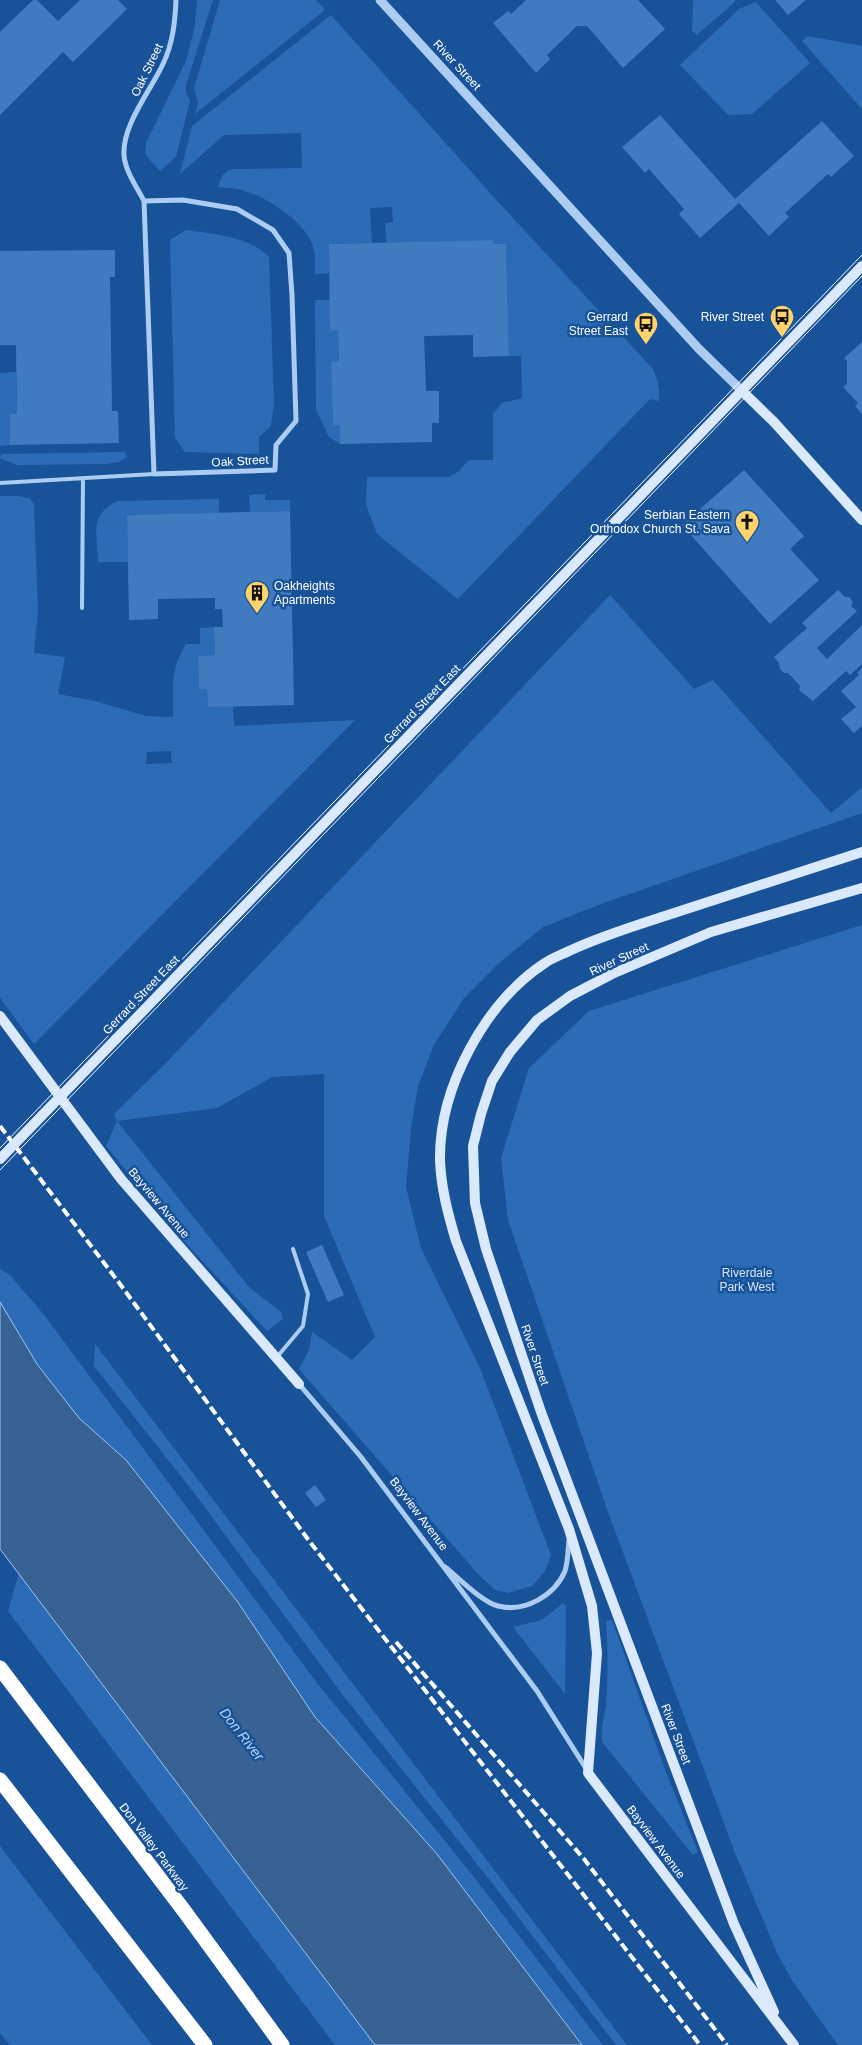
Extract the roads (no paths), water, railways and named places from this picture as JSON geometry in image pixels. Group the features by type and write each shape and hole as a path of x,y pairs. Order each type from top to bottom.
{"highway":[{"name":"Don Valley Parkway","path":"0,1668 179,1904 282,2045"},
{"path":"0,1780 205,2045"}],"main road":[{"name":"Gerrard Street East","path":"0,1159 862,266"},
{"name":"River Street","path":"742,391 774,422 862,520"},
{"name":"River Street","path":"588,1772 597,1653 592,1606 569,1530 456,1241 443,1192 440,1158 445,1118 454,1084 468,1050 490,1016 510,992 545,963 598,937 862,852"},
{"name":"River Street","path":"781,2028 734,1924 541,1412 486,1250 475,1203 474,1146 481,1114 492,1081 510,1052 537,1020 570,996 612,974 711,932 862,888"},
{"name":"Bayview Avenue","path":"0,1016 122,1179 299,1384"},
{"name":"Bayview Avenue","path":"588,1772 794,2045"}],"street":[{"name":"Oak Street","path":"144,201 183,200 237,208 273,230 289,253 296,421 276,445 275,470 154,474 144,201 124,156 125,142 129,129 148,89 164,64 174,33 176,0"},
{"name":"River Street","path":"380,0 699,348 742,391"},
{"name":"Bayview Avenue","path":"299,1384 361,1457 537,1691 588,1772"},
{"name":"River Street","path":"439,1562 497,1606 514,1608 536,1602 556,1586 565,1570 569,1530"}],"lane":[{"path":"0,483 154,474"},
{"path":"82,608 83,479"},
{"path":"275,1358 303,1326 308,1294 293,1249"}],"water":[{"name":"Don River","path":"0,1302 37,1364 79,1418 126,1460 237,1601 315,1717 437,1854 582,2045 375,2045 0,1549"}],"tram line":[{"path":"0,1148 862,255"},
{"path":"0,1170 862,276"}],"railway":[{"path":"0,1126 117,1280 310,1542 700,2045"},
{"path":"396,1642 584,1859 727,2045"}],"place":[{"name":"River Street","path":"782,338"},
{"name":"Gerrard Street East","path":"646,345"},
{"name":"Serbian Eastern Orthodox Church St. Sava","path":"747,543"},
{"name":"Oakheights Apartments","path":"257,614"}],"park label":[{"name":"Riverdale Park West","path":"747,1280"}]}
